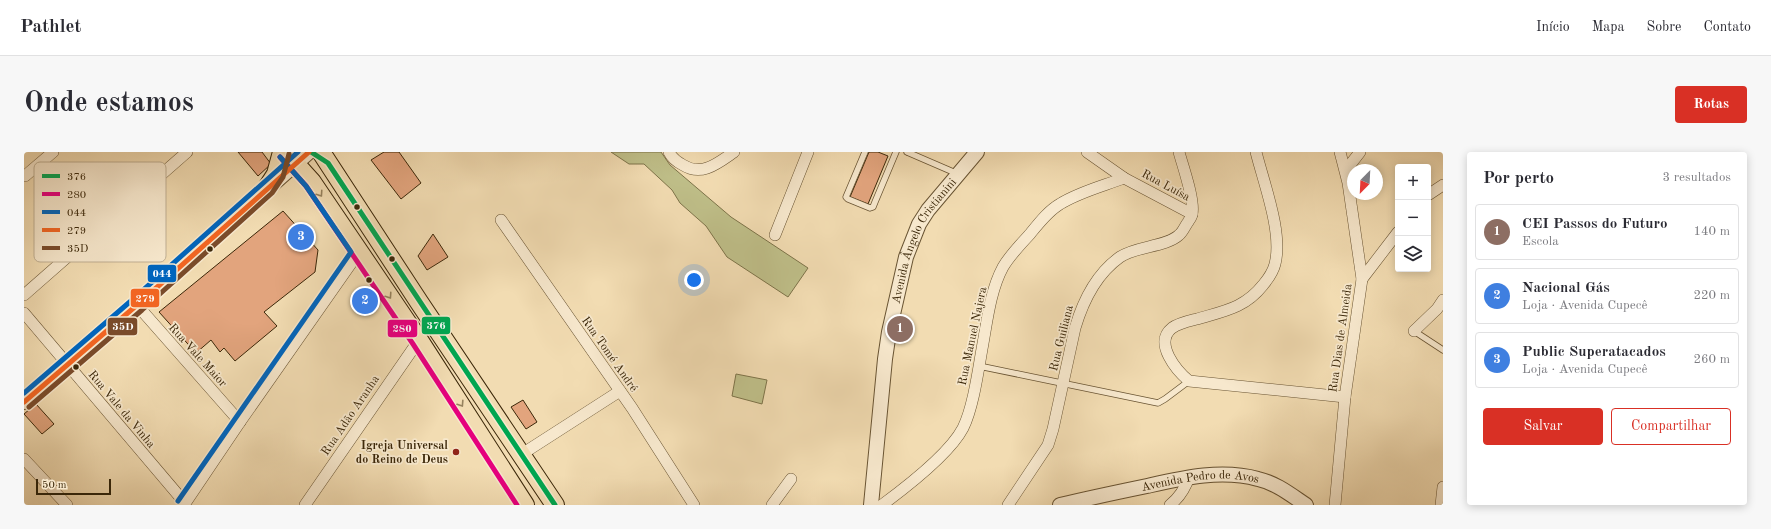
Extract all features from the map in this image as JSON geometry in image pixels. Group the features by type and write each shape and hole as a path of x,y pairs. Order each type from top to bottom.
{"main road":[{"path":"267,188 276,174 282,152"},
{"path":"299,154 312,182 419,340 525,505"},
{"path":"325,158 436,328 555,505"}],"street":[{"path":"42,162 53,152"},
{"path":"166,170 187,152"},
{"path":"669,152 678,162 687,168 705,170 734,152"},
{"path":"775,235 808,152"},
{"name":"Avenida Ângelo Cristianini","path":"871,505 884,359 906,257 919,224 928,210 977,152"},
{"name":"Rua Luísa","path":"1087,152 1124,178 1192,214"},
{"path":"1179,152 1190,194 1192,214"},
{"path":"1256,152 1277,231 1278,248 1275,266 1268,280 1246,302 1234,308 1183,323 1172,328 1167,333 1165,344 1170,359 1178,372 1189,381 1345,397"},
{"name":"Rua Dias de Almeida","path":"1335,505 1345,397 1362,279 1346,170 1340,152"},
{"path":"1346,170 1360,152"},
{"path":"24,402 67,363 136,305 267,188 299,154"},
{"path":"24,178 34,169"},
{"name":"Rua Manuel Najera","path":"882,505 926,469 957,438 967,416 979,366 991,301 1003,266 1044,217 1058,205 1069,198 1124,178"},
{"path":"1431,193 1443,185"},
{"name":"Rua Guiliana","path":"1008,505 1048,445 1053,430 1080,313 1088,293 1100,276 1120,256 1171,240 1179,235 1192,214"},
{"name":"Rua Tomé André","path":"501,220 620,391 694,505"},
{"path":"1362,279 1395,236"},
{"path":"185,504 240,422 359,252"},
{"path":"24,295 62,262"},
{"path":"1414,331 1437,309 1443,300"},
{"name":"Rua Vale Maior","path":"136,305 240,422"},
{"name":"Rua Vale da Vinha","path":"24,313 185,504"},
{"name":"Rua Adão Aranha","path":"305,505 419,340"},
{"path":"522,454 620,391"},
{"path":"24,459 67,505"},
{"name":"Avenida Pedro de Avos","path":"1060,505 1189,477 1211,475 1245,476 1259,479 1276,486 1295,500 1306,505"},
{"path":"1170,505 1178,498 1189,477"},
{"path":"772,505 791,480"},
{"path":"1441,505 1443,487"}],"lane":[{"path":"864,152 846,197 870,208 873,207 896,152"},
{"path":"907,152 958,174"},
{"path":"299,154 325,158"},
{"path":"1414,331 1443,350"},
{"path":"979,366 1158,403 1189,381"}],"green space":[{"path":"611,152 661,152 670,165 731,217 808,268 788,297 727,257 706,226 680,203 672,190 644,164 629,164"},
{"path":"736,374 767,380 762,404 732,396"}],"building":[{"path":"238,152 262,152 271,164 258,176"},
{"path":"384,152 399,152 421,183 401,199 371,160"},
{"path":"869,152 878,152 888,156 868,204 850,197"},
{"path":"283,211 318,250 315,272 264,312 277,326 235,361 224,348 220,352 211,340 196,353 159,312"},
{"path":"433,234 448,257 427,270 418,256"},
{"path":"523,400 537,422 526,429 511,407"},
{"path":"36,404 54,424 42,434 24,414"}],"transit line":[{"name":"044","path":"24,393 132,300 298,152"},
{"name":"279","path":"24,402 137,305 309,152"},
{"name":"376","path":"311,152 328,163 555,505"},
{"name":"35D","path":"29,407 142,310 272,193 283,177 289,154"},
{"name":"280","path":"280,157 306,186 413,344 517,505"},
{"name":"044","path":"178,501 351,252 306,186 280,157"}],"place":[{"name":"Public Superatacados","path":"301,237"},
{"name":"Nacional Gás","path":"365,301"},
{"name":"CEI Passos do Futuro","path":"900,329"},
{"name":"Igreja Universal do Reino de Deus","path":"456,452"}]}
